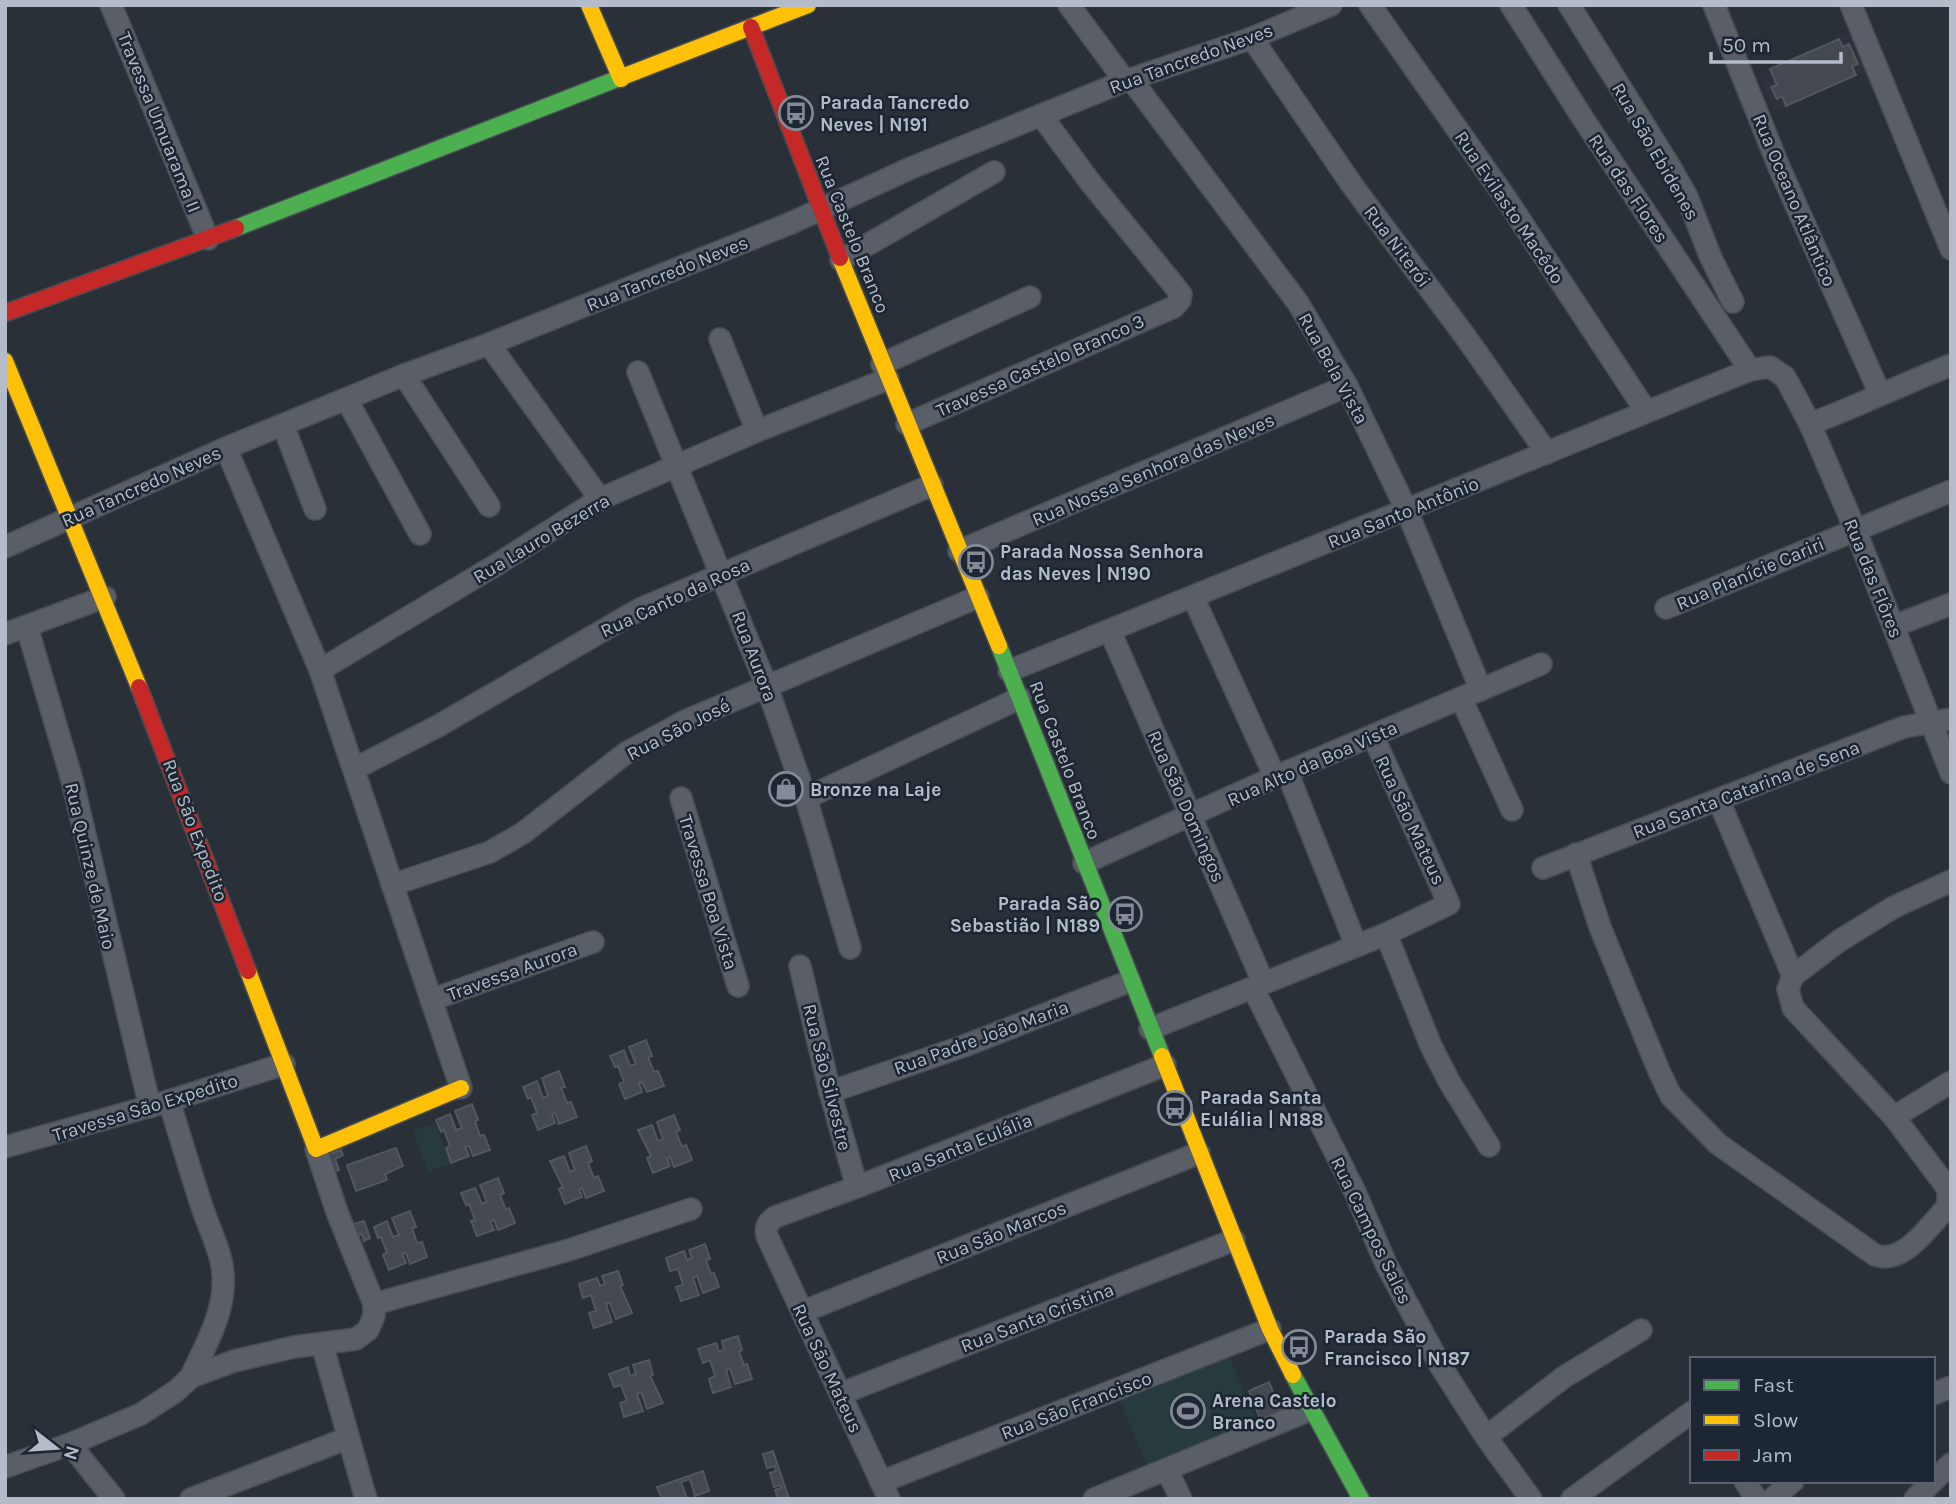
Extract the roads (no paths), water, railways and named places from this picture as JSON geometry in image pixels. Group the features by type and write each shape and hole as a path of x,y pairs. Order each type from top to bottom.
{"street":[{"name":"Travessa Umuarama II","path":"111,5 208,239"},
{"path":"589,5 621,79"},
{"path":"5,313 208,239 808,5"},
{"name":"Rua Bela Vista","path":"1069,5 1298,303 1347,386 1407,511 1481,690"},
{"name":"Rua Tancredo Neves","path":"5,547 226,448 820,210 911,167 1128,80 1252,38 1331,5"},
{"name":"Rua Evilasto Macêdo","path":"1370,5 1507,200 1646,411"},
{"name":"Rua das Flores","path":"1511,5 1750,370"},
{"name":"Rua São Ebidenes","path":"1569,5 1675,175 1733,302"},
{"name":"Rua Oceano Atlântico","path":"1714,5 1779,167 1880,394"},
{"path":"1851,5 1951,249"},
{"name":"Rua Castelo Branco","path":"751,27 820,210 1020,698 1270,1329 1310,1410 1361,1499"},
{"name":"Rua Niterói","path":"1252,38 1352,185 1465,336 1547,453"},
{"name":"Travessa Castelo Branco 3","path":"906,424 1174,307 1180,300 1181,293 1090,182 1041,115"},
{"path":"841,260 994,172"},
{"name":"Rua Lauro Bezerra","path":"320,670 496,565 600,499 757,431 885,371 1030,297"},
{"path":"720,339 757,431"},
{"path":"489,344 600,499"},
{"name":"Rua São Expedito","path":"5,361 105,597 192,817 337,1212 374,1304"},
{"path":"1810,424 1951,365"},
{"name":"Rua das Flôres","path":"1750,370 1770,367 1785,377 1810,424 1894,626 1941,721 1951,773"},
{"name":"Rua Santo Antônio","path":"1009,671 1750,370"},
{"name":"Rua Aurora","path":"638,372 768,687 806,798 850,948"},
{"path":"404,375 489,506"},
{"name":"Rua Nossa Senhora das Neves","path":"959,551 1347,386"},
{"path":"347,400 420,534"},
{"path":"283,425 315,509"},
{"path":"226,448 320,670 461,1088 316,1149"},
{"name":"Rua Canto da Rosa","path":"354,769 438,726 640,609 932,485"},
{"name":"Rua Planície Cariri","path":"1666,608 1951,491"},
{"path":"5,634 105,597"},
{"name":"Rua São José","path":"392,885 490,852 523,833 626,753 685,721 978,597"},
{"path":"1193,597 1281,775 1356,944"},
{"path":"1894,626 1951,604"},
{"name":"Rua Quinze de Maio","path":"27,626 72,780 159,1104 220,1251 224,1273 222,1299 214,1325 191,1377"},
{"name":"Rua São Domingos","path":"1110,631 1192,816 1258,985"},
{"name":"Rua Alto da Boa Vista","path":"1084,863 1541,664"},
{"path":"806,798 1020,698"},
{"path":"1461,698 1511,810"},
{"name":"Rua Santa Catarina de Sena","path":"1543,868 1905,727 1941,721"},
{"name":"Rua São Mateus","path":"1373,736 1449,904 1386,934"},
{"name":"Travessa Boa Vista","path":"681,798 738,986"},
{"path":"1719,801 1793,976"},
{"path":"1576,854 1600,928 1658,1071 1671,1096 1718,1144 1883,1258 1894,1257 1905,1251 1948,1206 1948,1191 1895,1117 1793,1008 1788,989 1793,976 1839,941 1894,907 1951,881"},
{"path":"1150,1029 1386,934 1431,1046 1450,1083 1489,1146"},
{"name":"Travessa Aurora","path":"431,1000 593,942"},
{"name":"Rua São Silvestre","path":"800,966 830,1092 857,1187"},
{"name":"Rua Padre João Maria","path":"830,1092 964,1046 1130,981"},
{"name":"Rua Campos Sales","path":"1258,985 1386,1264 1440,1366 1486,1437 1531,1499"},
{"name":"Travessa São Expedito","path":"5,1147 159,1104 284,1064"},
{"name":"Rua Santa Eulália","path":"767,1236 766,1229 775,1217 1165,1065"},
{"path":"1895,1117 1951,1082"},
{"name":"Rua São Marcos","path":"802,1312 1199,1153"},
{"path":"5,1467 70,1444 141,1414 176,1391 191,1377 264,1353 356,1339 368,1330 374,1316 374,1304 569,1250 691,1209"},
{"name":"Rua São Mateus","path":"767,1236 885,1490"},
{"name":"Rua Santa Cristina","path":"840,1394 1234,1240"},
{"name":"Rua São Francisco","path":"885,1490 1270,1329"},
{"path":"1486,1437 1564,1377 1641,1330"},
{"path":"322,1345 366,1499"},
{"path":"1094,1499 1310,1410"},
{"path":"1572,1499 1690,1413"},
{"path":"191,1499 348,1438"},
{"path":"70,1444 114,1499"},
{"path":"1935,1479 1951,1464"},
{"path":"1167,1470 1181,1499"},
{"path":"1746,1483 1756,1499"},
{"path":"1772,1499 1792,1483"},
{"path":"1915,1499 1931,1483"}],"place":[{"name":"Parada Tancredo Neves | N191","path":"796,113"},
{"name":"Parada Nossa Senhora das Neves | N190","path":"976,562"},
{"name":"Bronze na Laje","path":"786,789"},
{"name":"Parada São Sebastião | N189","path":"1125,914"},
{"name":"Parada Santa Eulália | N188","path":"1175,1108"},
{"name":"Parada São Francisco | N187","path":"1299,1347"},
{"name":"Arena Castelo Branco","path":"1188,1411"}]}
